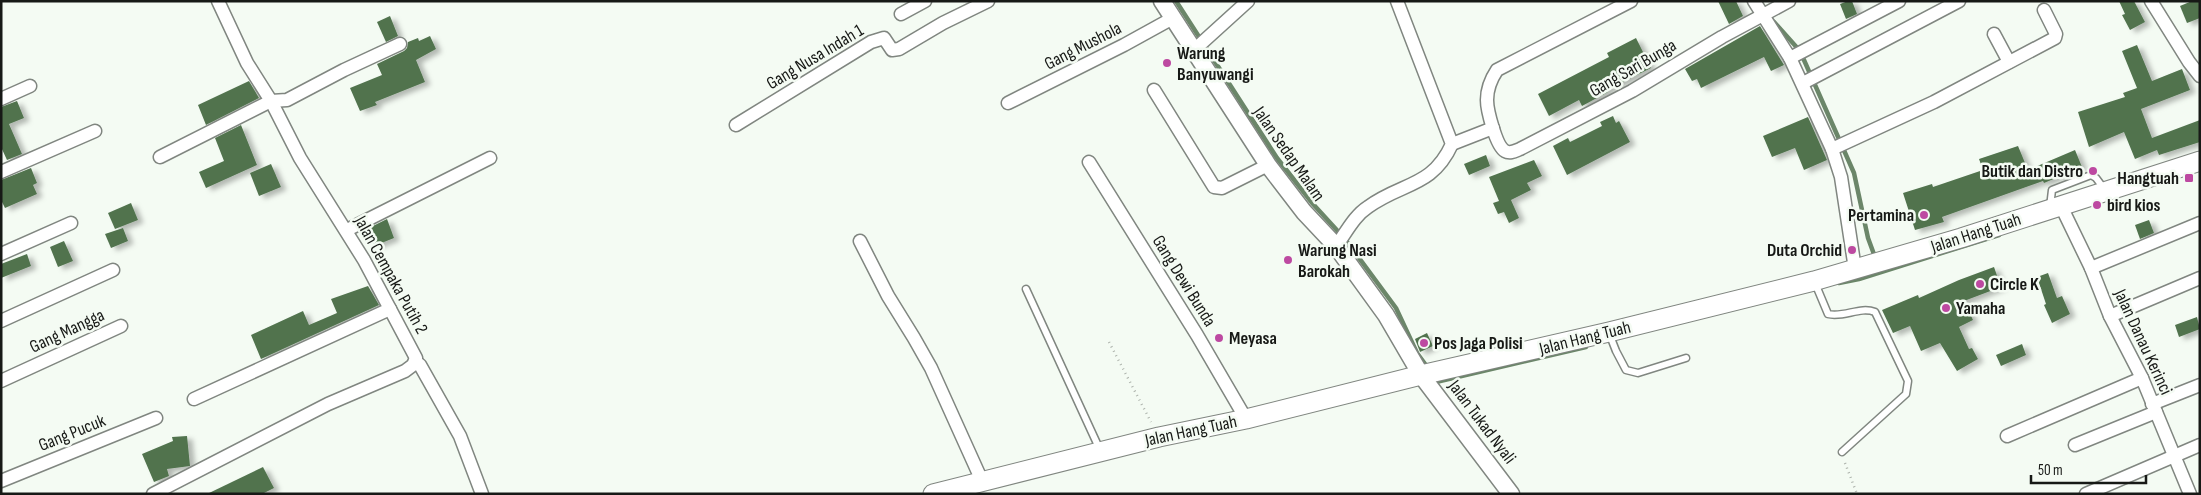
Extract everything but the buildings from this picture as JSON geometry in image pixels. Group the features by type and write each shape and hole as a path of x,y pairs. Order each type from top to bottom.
{"main road":[{"name":"Jalan Hang Tuah","path":"933,494 973,486 1159,437 1246,419 1814,281 2106,192 2200,161"}],"street":[{"name":"Jalan Cempaka Putih 2","path":"152,494 328,404 404,371 415,361 416,355 347,230 300,158 271,101 247,63 218,1"},
{"path":"900,14 925,1"},
{"name":"Gang Nusa Indah 1","path":"736,125 870,42 884,38 892,50 899,49 943,23 988,1"},
{"name":"Jalan Sedap Malam","path":"1162,1 1173,18 1201,44 1268,165 1304,212 1340,241 1386,314 1421,375"},
{"path":"1201,44 1248,1"},
{"path":"1397,1 1452,144"},
{"path":"1340,241 1366,208 1428,177 1437,170 1452,144 1493,128 1487,100 1490,80 1497,70 1630,1"},
{"path":"1754,1 1766,13 1809,80 1838,147 1840,177 1855,269"},
{"name":"Gang Sari Bunga","path":"1493,128 1499,145 1504,151 1510,153 1520,150 1632,91 1789,1"},
{"path":"1794,56 1899,1"},
{"path":"1809,80 1959,1"},
{"path":"2152,1 2189,62 2200,76"},
{"path":"1838,147 1934,102 2054,38 2056,34 2044,10"},
{"name":"Gang Mushola","path":"1008,103 1124,45 1173,18"},
{"path":"1994,34 2009,62"},
{"path":"160,157 271,101 287,100 344,70 400,44"},
{"path":"1,99 30,86"},
{"path":"1154,90 1214,187 1222,188 1268,165"},
{"path":"1,172 95,131"},
{"path":"347,230 490,158"},
{"name":"Gang Dewi Bunda","path":"1089,162 1197,335 1246,419"},
{"name":"Jalan Danau Kerinci","path":"2056,207 2091,268 2110,316 2142,378 2190,494"},
{"path":"1,254 70,223"},
{"path":"2091,268 2200,223"},
{"path":"860,242 888,296 931,368 973,486"},
{"path":"1,321 113,270"},
{"path":"2110,316 2200,278"},
{"path":"194,399 390,309"},
{"name":"Gang Mangga","path":"1,381 121,326"},
{"path":"415,361 420,365 460,436 482,494"},
{"name":"Jalan Tukad Nyali","path":"1421,375 1507,493"},
{"path":"2007,436 2142,378"},
{"path":"2075,445 2200,385"},
{"name":"Gang Pucuk","path":"1,481 156,418"},
{"path":"2086,494 2200,445"}],"lane":[{"path":"1814,281 1828,314 1835,316 1867,309 1875,312 1908,381 1906,394 1842,452"},
{"path":"1026,289 1101,452"},
{"path":"1609,332 1626,370 1638,373 1686,358"}],"path":[{"path":"1108,342 1159,437"},
{"path":"1842,452 1857,494"}],"waterway":[{"path":"1176,1 1277,158 1313,204 1345,239 1396,308 1417,353 1428,368"},
{"path":"1774,22 1800,51 1854,173 1868,238 1875,257"},
{"path":"1839,283 1859,279 1999,235"},
{"path":"1436,382 1586,347"}],"place":[{"name":"Warung Banyuwangi","path":"1167,63"},
{"name":"Butik dan Distro","path":"2093,171"},
{"name":"Hangtuah","path":"2189,178"},
{"name":"bird kios","path":"2097,205"},
{"name":"Pertamina","path":"1924,215"},
{"name":"Duta Orchid","path":"1852,250"},
{"name":"Warung Nasi Barokah","path":"1288,260"},
{"name":"Circle K","path":"1980,284"},
{"name":"Yamaha","path":"1946,308"},
{"name":"Meyasa","path":"1219,338"},
{"name":"Pos Jaga Polisi","path":"1424,343"}]}
